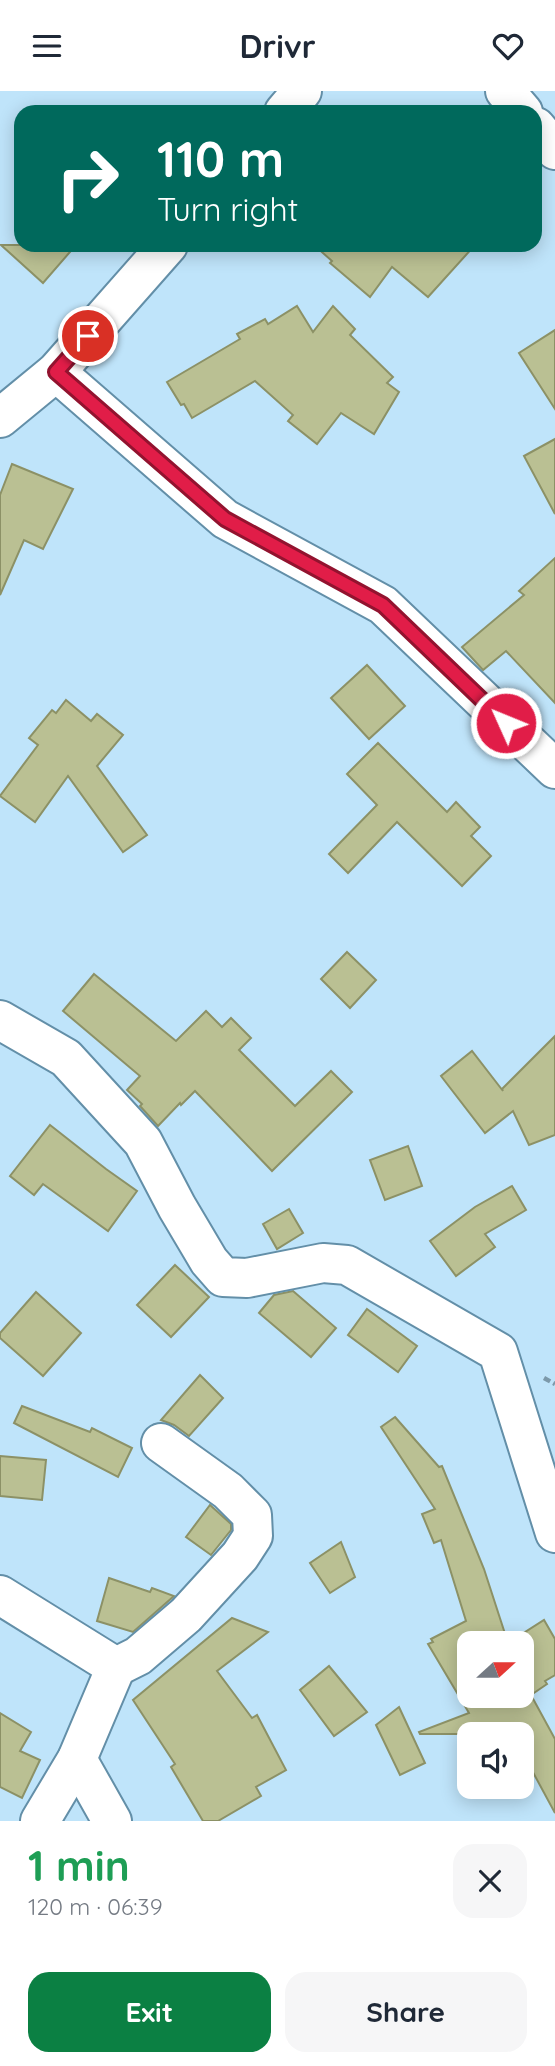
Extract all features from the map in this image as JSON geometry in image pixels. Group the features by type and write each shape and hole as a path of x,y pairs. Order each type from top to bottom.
{"street":[{"path":"290,105 302,91"},
{"path":"505,91 517,105"},
{"path":"542,134 555,150"},
{"path":"0,418 56,372 162,252"},
{"path":"56,372 225,519 383,605 555,769"},
{"path":"0,1020 66,1058 144,1142 177,1207 209,1261 223,1277 247,1278 323,1262 346,1265 498,1352 555,1533"},
{"path":"40,1821 77,1759 116,1667 138,1655 186,1615 240,1556 253,1536 252,1515 228,1490 161,1443"},
{"path":"0,1595 116,1667"},
{"path":"77,1759 112,1821"}],"building":[{"path":"1,245 14,245 14,252 70,252 43,283"},
{"path":"322,252 469,252 428,297 392,267 370,297 330,263 332,261"},
{"path":"297,306 313,332 333,306 355,329 350,335 393,377 387,383 399,392 374,434 341,413 317,444 288,421 293,415 255,381 192,418 167,382 240,339 237,334 265,319 268,324"},
{"path":"555,330 555,409 519,353"},
{"path":"555,439 555,514 524,456"},
{"path":"12,464 73,489 43,549 24,540 0,595 0,495"},
{"path":"555,558 555,703 506,651 483,670 462,647 524,595 519,591"},
{"path":"367,665 405,706 369,739 331,698"},
{"path":"66,700 91,721 97,714 123,735 97,766 147,835 123,852 68,776 35,822 0,796 38,745 29,738 52,710 56,713"},
{"path":"378,743 447,812 456,802 480,827 471,836 491,856 462,886 397,822 348,873 329,854 377,805 347,774"},
{"path":"347,952 376,980 350,1008 321,979"},
{"path":"94,974 176,1041 206,1011 222,1027 231,1018 251,1038 239,1050 295,1106 331,1071 352,1092 272,1171 195,1091 158,1126 140,1106 142,1104 127,1090 140,1076 63,1011"},
{"path":"555,1036 555,1135 529,1145 513,1111 485,1133 441,1076 472,1051 503,1091 502,1089"},
{"path":"50,1125 137,1191 108,1231 43,1184 34,1195 10,1176"},
{"path":"408,1146 422,1186 385,1200 370,1160"},
{"path":"512,1186 526,1210 485,1234 495,1247 456,1276 430,1241 475,1207"},
{"path":"289,1209 303,1233 277,1249 263,1224"},
{"path":"175,1265 209,1297 171,1337 137,1305"},
{"path":"293,1291 336,1328 311,1357 259,1313 274,1295"},
{"path":"36,1292 81,1333 43,1376 0,1338 0,1333"},
{"path":"367,1309 417,1346 398,1372 348,1335"},
{"path":"200,1375 223,1398 189,1436 174,1425 161,1420"},
{"path":"22,1406 90,1432 92,1428 132,1448 118,1477 14,1423"},
{"path":"395,1417 439,1467 442,1466 484,1569 504,1631 457,1631 457,1693 428,1644 433,1642 431,1639 466,1621 441,1540 434,1543 422,1514 435,1509 381,1427"},
{"path":"0,1456 46,1460 42,1500 0,1496"},
{"path":"210,1505 231,1524 231,1530 211,1555 186,1537"},
{"path":"341,1542 355,1577 330,1593 310,1563"},
{"path":"109,1578 150,1592 152,1588 174,1596 133,1632 97,1621"},
{"path":"232,1618 268,1632 217,1671 252,1718 257,1715 286,1770 256,1787 261,1796 218,1821 203,1821 171,1767 175,1764 133,1700"},
{"path":"544,1620 555,1639 555,1675 545,1681 547,1684 534,1693 534,1631 527,1631"},
{"path":"329,1666 367,1712 334,1736 300,1690"},
{"path":"534,1700 555,1739 555,1813 534,1774 534,1722 457,1722 457,1734 419,1732 469,1713 466,1708 534,1708"},
{"path":"399,1707 425,1763 400,1775 376,1725"},
{"path":"0,1713 31,1732 20,1751 40,1760 22,1798 0,1787"}],"route":[{"path":"88,336 56,372 225,519 383,605 506,723"}]}
